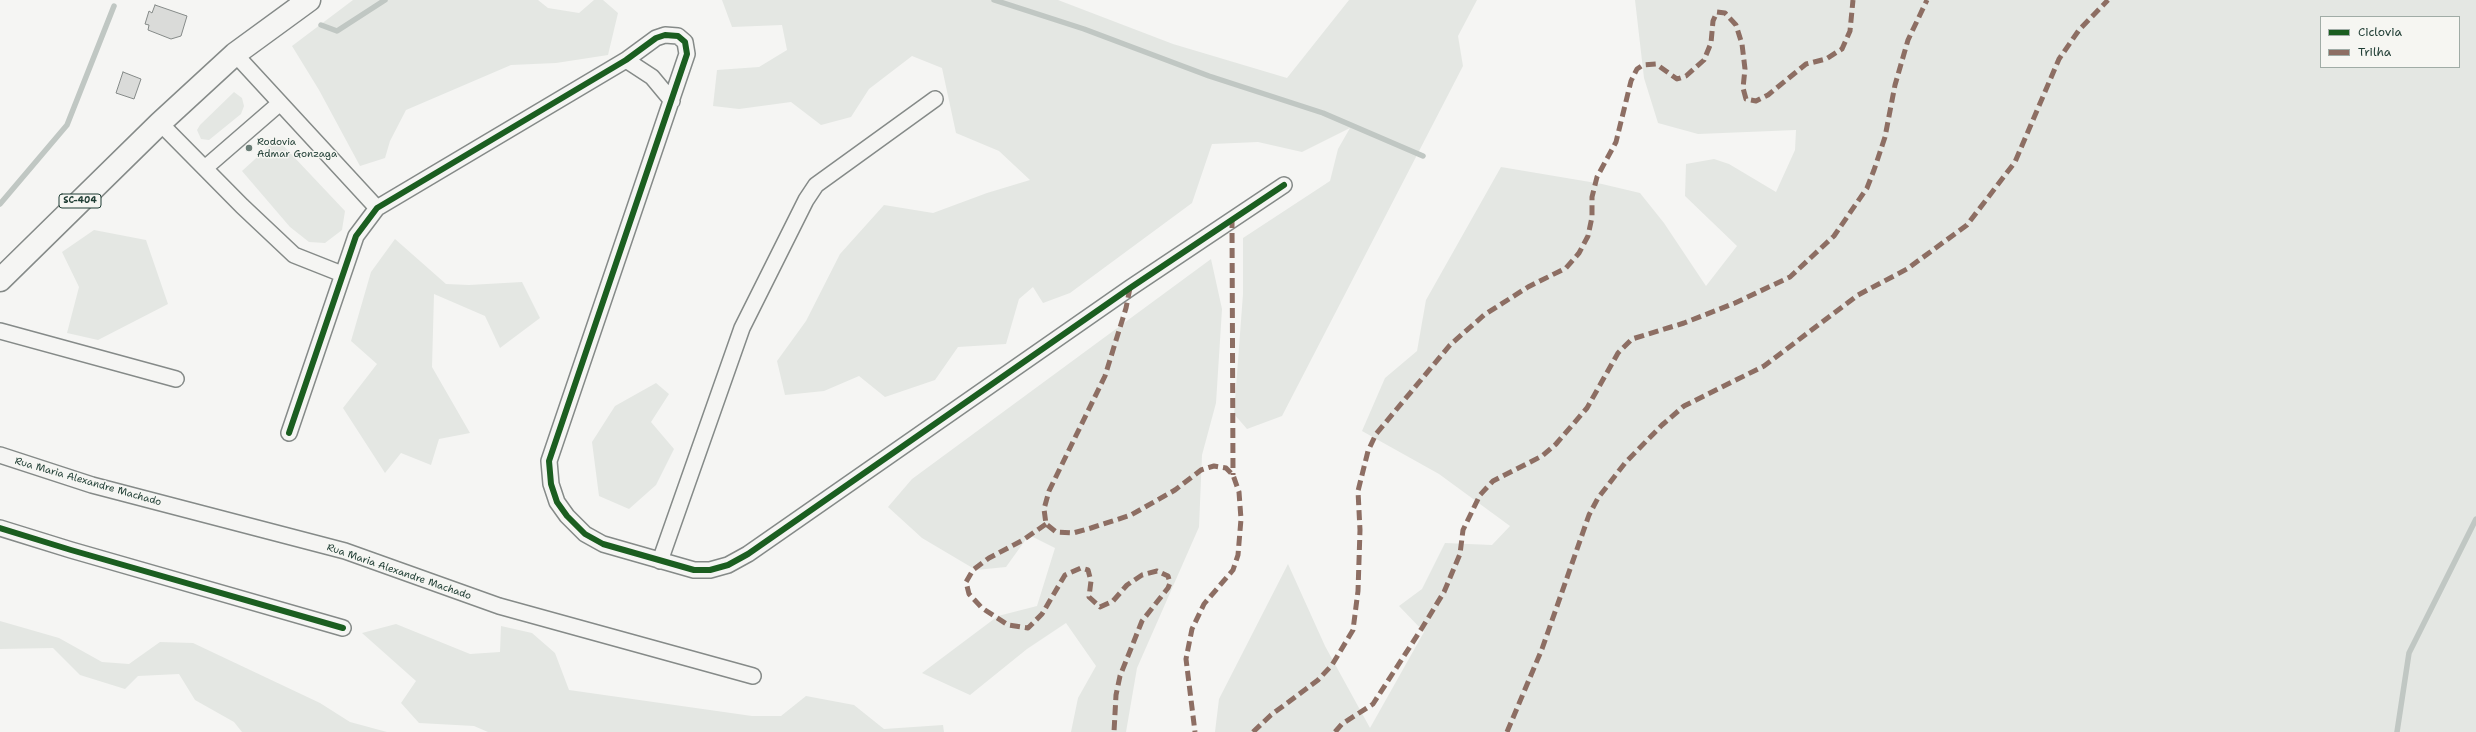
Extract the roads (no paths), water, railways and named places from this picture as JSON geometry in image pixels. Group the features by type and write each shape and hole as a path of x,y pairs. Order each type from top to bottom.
{"main road":[{"name":"SC-404","path":"0,280 160,123 235,54 309,0"}],"street":[{"path":"289,433 356,236 377,208 626,60 656,38 665,35 678,36 684,42 688,54 549,461 552,484 558,502 567,516 585,534 603,544 694,570 710,570 728,565 748,554 1130,288 1284,185"},
{"path":"235,54 377,208"},
{"path":"626,60 652,77 672,101"},
{"path":"660,561 742,328 806,200 816,185 934,99"},
{"path":"205,168 280,103"},
{"path":"160,123 294,255 342,274"},
{"path":"0,332 176,379"},
{"name":"Rua Maria Alexandre Machado","path":"0,455 92,485 345,551 499,606 752,676"},
{"path":"0,528 342,628"}],"waterway":[{"path":"321,25 337,31 385,0"},
{"path":"994,0 1084,29 1209,76 1323,113 1423,156"},
{"path":"0,204 67,125 114,6"},
{"path":"2397,732 2409,653 2476,519"}],"place":[{"name":"Rodovia Admar Gonzaga","path":"249,148"}]}
